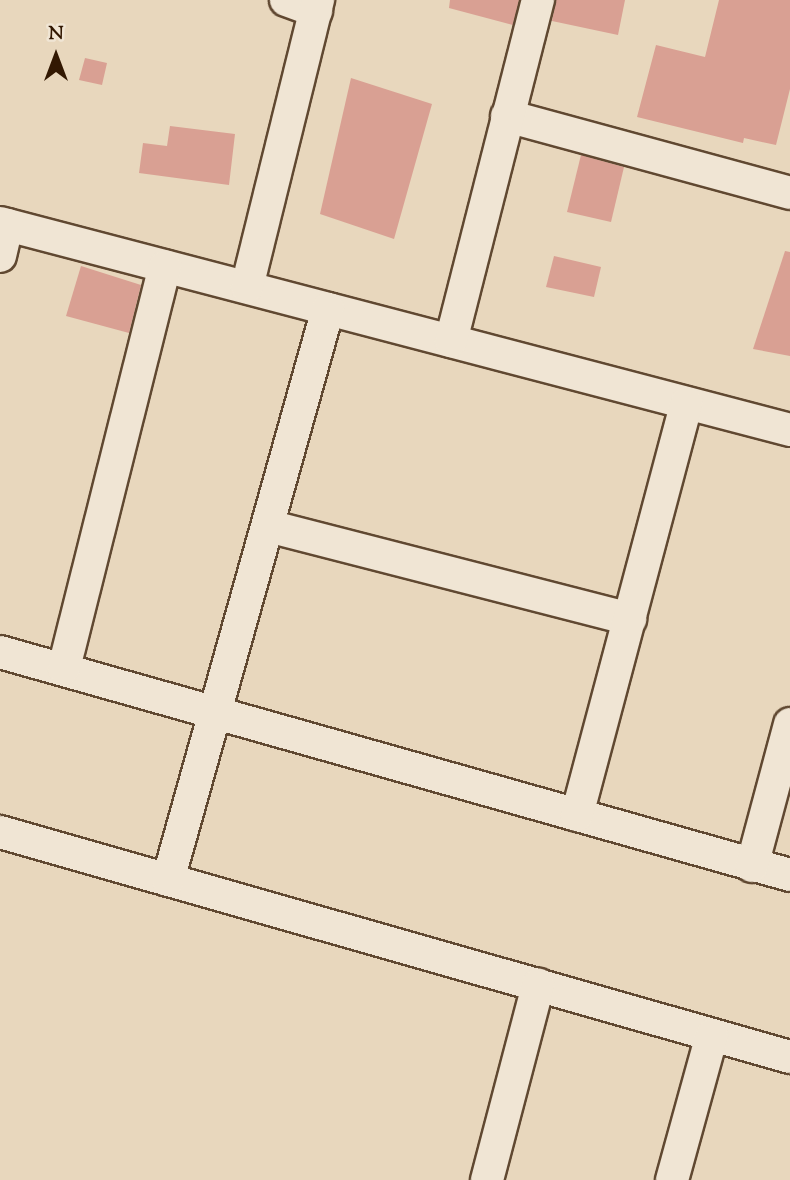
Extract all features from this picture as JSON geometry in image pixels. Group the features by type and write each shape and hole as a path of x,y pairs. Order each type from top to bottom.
{"street":[{"path":"247,288 317,5 286,0"},
{"path":"451,341 538,0"},
{"path":"508,116 790,192"},
{"path":"0,256 4,224 790,430"},
{"path":"64,668 165,266"},
{"path":"168,880 328,309"},
{"path":"578,816 687,403"},
{"path":"268,526 630,619"},
{"path":"0,652 790,875"},
{"path":"752,866 790,724"},
{"path":"0,832 790,1058"},
{"path":"487,1180 538,985"},
{"path":"671,1180 712,1035"}],"building":[{"path":"450,0 519,0 513,25 449,8"},
{"path":"556,0 625,0 618,35 552,21"},
{"path":"719,0 790,0 790,89 776,145 744,138 743,143 637,117 656,45 705,57"},
{"path":"85,58 107,63 102,85 79,80"},
{"path":"351,78 432,104 394,239 320,214"},
{"path":"170,126 235,134 229,185 139,173 143,143 167,146"},
{"path":"581,155 624,167 611,222 567,212"},
{"path":"785,251 790,252 790,356 753,349"},
{"path":"554,256 601,267 594,297 546,287"},
{"path":"81,266 141,285 129,333 66,316"}]}
